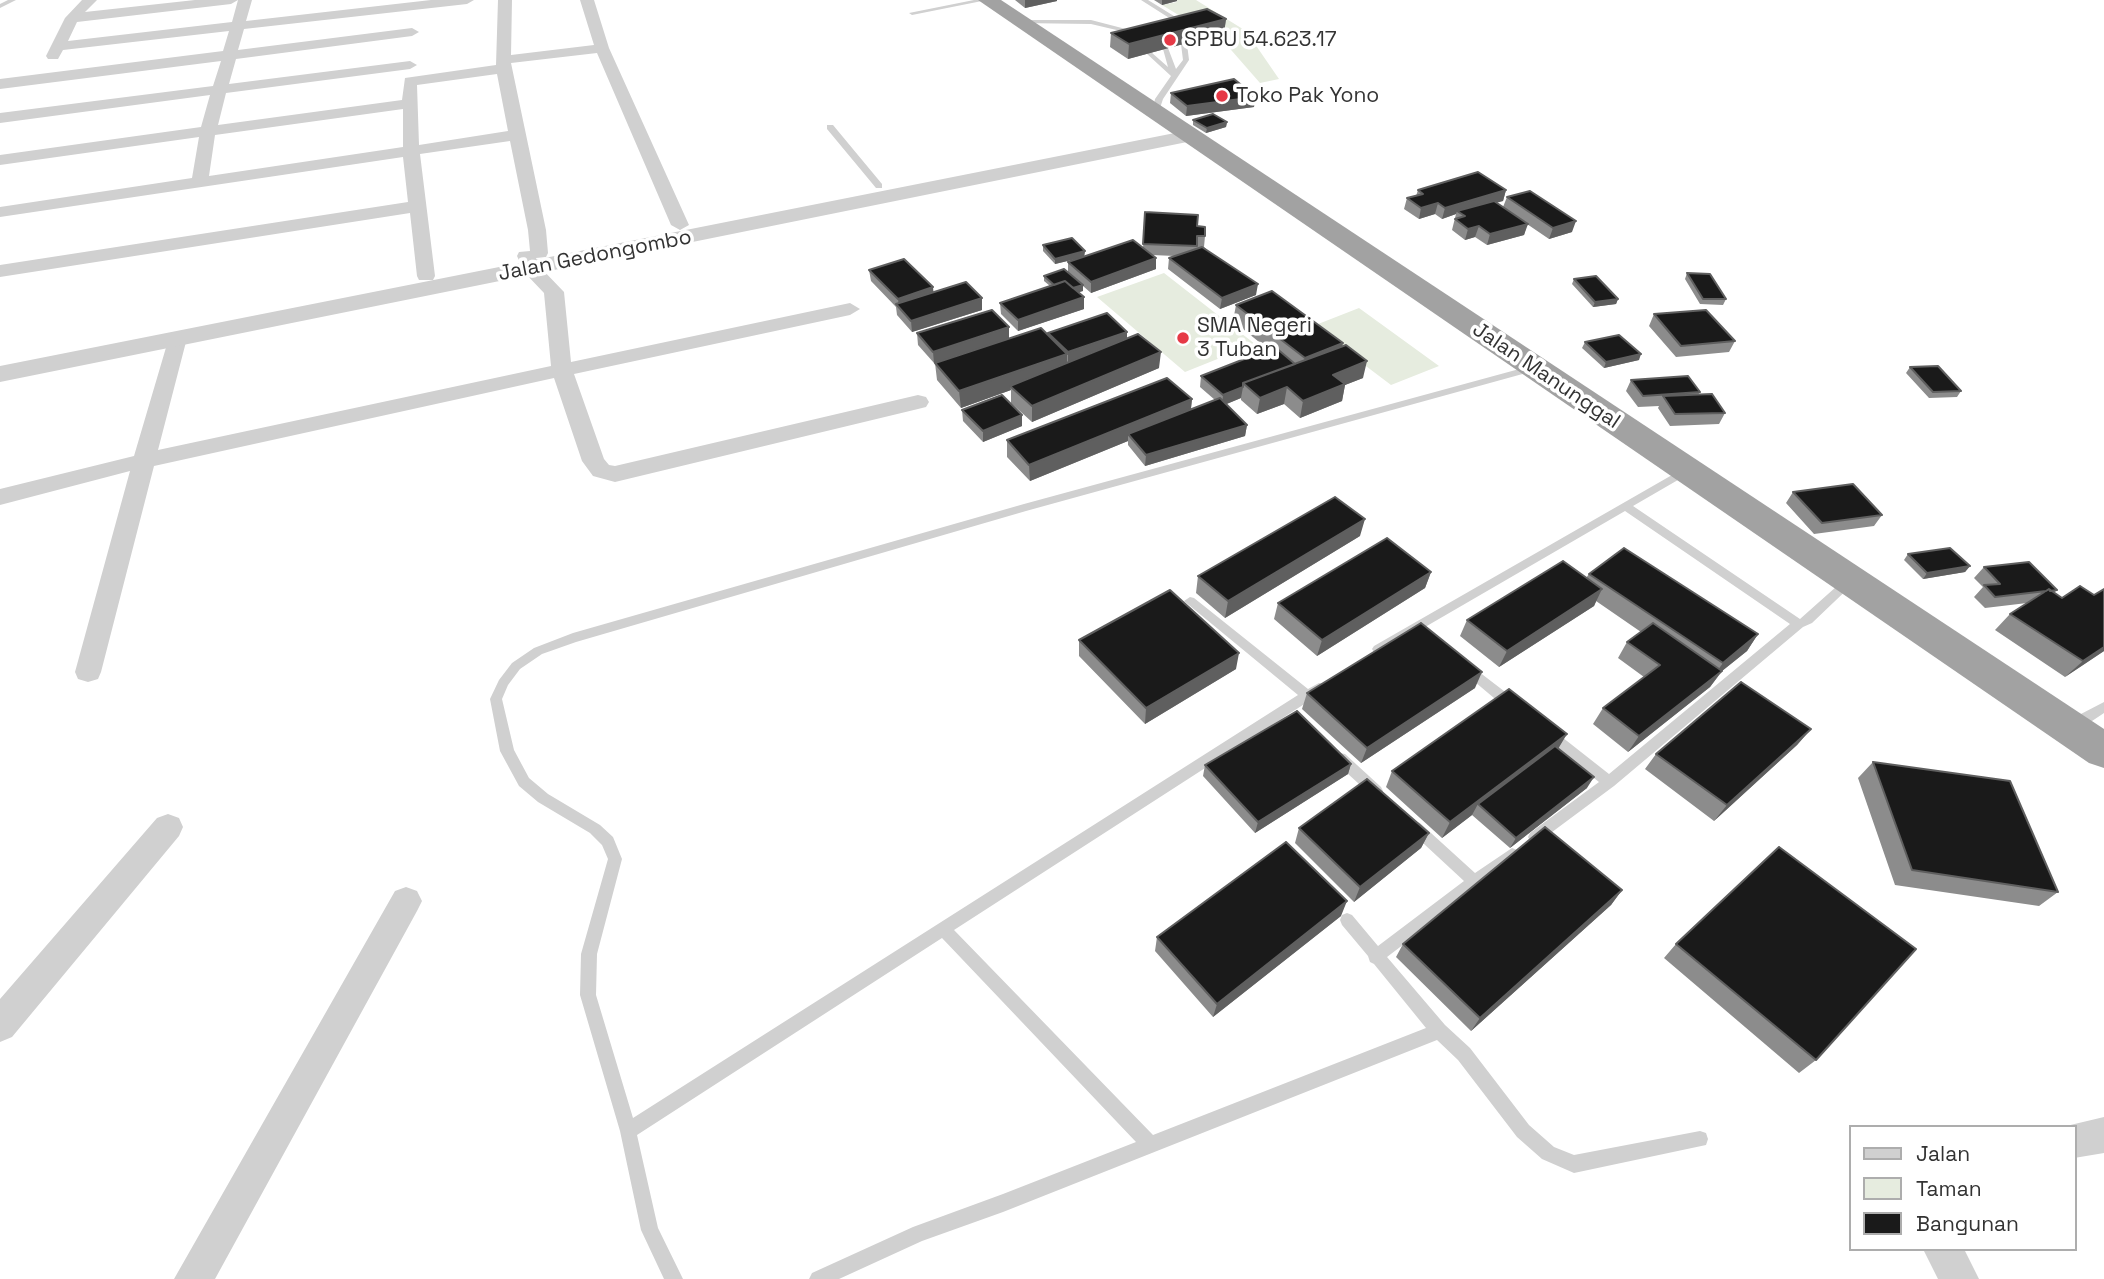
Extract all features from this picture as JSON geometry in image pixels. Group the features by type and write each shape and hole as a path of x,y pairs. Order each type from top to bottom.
{"highway":[{"name":"Jalan Manunggal","path":"986,0 2104,751"}],"street":[{"path":"1,162 20,115 72,18 90,0"},
{"path":"72,18 231,0"},
{"path":"200,181 208,131 245,0"},
{"path":"59,46 467,0"},
{"path":"505,0 503,65 537,230 532,259 554,292 562,370 593,461 601,471 615,474 918,402"},
{"path":"587,0 602,48 680,225"},
{"path":"414,5 410,73 411,151 426,276"},
{"path":"0,83 412,32"},
{"path":"0,118 222,89 503,65 602,48"},
{"path":"1,162 411,103"},
{"name":"Jalan Gedongombo","path":"0,374 177,338 680,225 879,186 1184,132"},
{"name":"Jalan Gedongombo","path":"0,362 426,276 532,259 1184,132"},
{"path":"0,212 517,135"},
{"path":"0,271 419,206"},
{"path":"0,497 146,460 850,309"},
{"path":"88,672 177,338"},
{"path":"0,1026 168,827"},
{"path":"194,1279 406,901"},
{"path":"2076,1140 2104,1135"},
{"path":"1942,1251 1959,1279"}],"lane":[{"path":"0,6 13,0"},
{"path":"912,13 986,0"},
{"path":"1144,0 1179,21 1165,26"},
{"path":"1021,22 1091,22 1152,33"},
{"path":"1091,22 1130,42"},
{"path":"1154,112 1159,99 1186,60 1184,44"},
{"path":"1166,49 1175,76"},
{"path":"1149,53 1175,76"},
{"path":"830,127 879,186"},
{"path":"674,1279 650,1230 628,1131 588,995 589,954 615,859 608,841 595,829 542,798 524,782 507,751 496,699 503,683 516,666 538,651 573,638 1024,508 1534,368"},
{"path":"1368,656 1420,631 1687,471"},
{"path":"1625,506 1799,624"},
{"path":"1375,957 1609,782 1799,624 1808,620 1850,581"},
{"path":"1190,601 1307,695"},
{"path":"1458,661 1609,782"},
{"path":"628,1131 1290,713 1307,695 1336,677"},
{"path":"2076,732 2084,719 2104,707"},
{"path":"1325,745 1385,800"},
{"path":"1405,818 1475,882"},
{"path":"1347,920 1439,1031 1464,1054 1523,1131 1548,1153 1574,1164 1700,1139"},
{"path":"944,930 1149,1143"},
{"path":"818,1279 919,1233 1003,1203 1149,1143 1439,1031"}],"green space":[{"path":"1175,0 1196,0 1246,31 1279,79 1260,83 1218,35 1225,33 1206,22 1195,25 1162,5 1177,2"},
{"path":"1164,273 1255,344 1185,372 1097,297"},
{"path":"1359,308 1439,366 1391,385 1313,326"}],"building":[{"path":"1207,9 1226,19 1129,44 1111,33"},
{"path":"1234,79 1256,97 1187,106 1171,93"},
{"path":"1213,114 1227,122 1207,128 1193,120"},
{"path":"1478,172 1506,190 1445,208 1438,203 1421,208 1407,198 1423,194 1418,190"},
{"path":"1530,191 1576,221 1553,228 1507,197"},
{"path":"1494,201 1528,224 1490,234 1479,226 1468,229 1455,219 1465,216 1457,211"},
{"path":"1145,212 1198,215 1197,226 1205,227 1205,236 1197,236 1197,246 1143,244"},
{"path":"1072,238 1085,251 1055,259 1043,245"},
{"path":"1133,240 1156,258 1091,282 1068,262"},
{"path":"1202,247 1258,284 1222,298 1169,258"},
{"path":"904,259 933,287 898,299 869,270"},
{"path":"1064,269 1083,285 1073,288 1065,281 1054,285 1044,276"},
{"path":"1687,273 1710,274 1726,299 1703,299"},
{"path":"1596,276 1618,299 1595,302 1574,279"},
{"path":"1065,281 1084,297 1018,320 1000,303"},
{"path":"966,282 982,298 911,321 896,304"},
{"path":"1272,291 1343,343 1305,358 1236,305"},
{"path":"992,310 1009,327 933,352 917,333"},
{"path":"1706,310 1735,341 1681,346 1654,314"},
{"path":"1107,313 1127,332 1068,352 1048,333"},
{"path":"1041,328 1067,354 959,391 935,363"},
{"path":"1138,334 1161,352 1032,406 1010,386"},
{"path":"1619,335 1641,354 1606,362 1585,342"},
{"path":"1346,345 1367,361 1333,375 1345,384 1303,401 1287,387 1260,398 1243,383"},
{"path":"1275,347 1295,364 1243,383 1243,387 1223,395 1201,376"},
{"path":"1938,366 1961,391 1933,392 1910,367"},
{"path":"1688,376 1700,392 1643,396 1631,380"},
{"path":"1167,378 1192,399 1029,465 1007,440"},
{"path":"1712,394 1725,413 1675,414 1663,396"},
{"path":"1002,395 1022,415 983,431 962,410"},
{"path":"1220,398 1247,425 1146,455 1128,434"},
{"path":"1853,484 1882,515 1822,523 1793,492"},
{"path":"1335,497 1365,519 1228,601 1198,576"},
{"path":"1387,538 1431,572 1322,640 1278,603"},
{"path":"1624,548 1758,634 1723,663 1589,574"},
{"path":"1950,548 1970,566 1927,573 1908,554"},
{"path":"1563,561 1602,589 1507,651 1467,620"},
{"path":"2029,562 2057,590 1995,597 1984,585 2000,584 1984,567"},
{"path":"2080,586 2094,595 2104,589 2104,647 2083,661 2010,614 2049,589 2062,598"},
{"path":"1170,590 1239,653 1146,708 1079,640"},
{"path":"1421,623 1482,672 1367,748 1307,693"},
{"path":"1653,623 1722,671 1639,736 1603,708 1660,665 1627,642"},
{"path":"1741,682 1811,729 1727,805 1656,754"},
{"path":"1509,689 1567,734 1450,822 1392,771"},
{"path":"1297,711 1351,764 1258,822 1205,765"},
{"path":"1555,746 1594,777 1516,838 1478,804"},
{"path":"1873,762 2010,781 2058,892 1912,870"},
{"path":"1367,779 1429,833 1360,887 1299,828"},
{"path":"1545,827 1622,890 1480,1018 1403,944"},
{"path":"1286,842 1347,901 1217,1004 1157,937"},
{"path":"1779,847 1916,949 1816,1060 1676,944"}],"place":[{"name":"SPBU 54.623.17","path":"1170,40"},
{"name":"Toko Pak Yono","path":"1222,96"},
{"name":"SMA Negeri 3 Tuban","path":"1183,338"}]}
